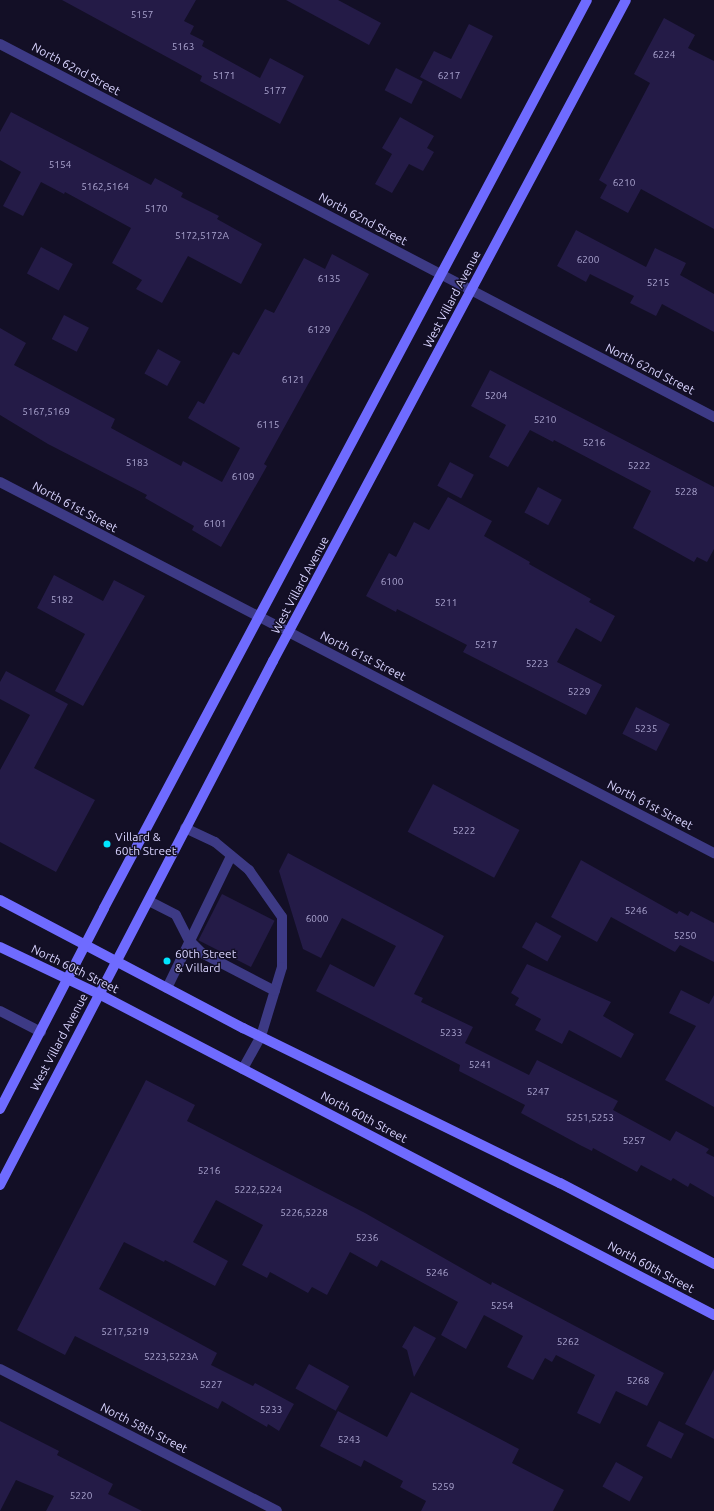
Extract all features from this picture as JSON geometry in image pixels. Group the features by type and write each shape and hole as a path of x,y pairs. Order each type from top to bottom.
{"street":[{"name":"West Villard Avenue","path":"0,1110 84,945 260,617 587,0"},
{"name":"West Villard Avenue","path":"0,1185 99,994 117,963 185,828 626,0"},
{"name":"North 62nd Street","path":"0,44 714,417"},
{"name":"North 61st Street","path":"0,482 260,617 289,634 714,853"},
{"path":"185,828 215,842 249,870 282,917 282,967 261,1036 243,1069"},
{"path":"167,988 231,856"},
{"name":"North 60th Street","path":"0,900 117,963 261,1036 560,1183 714,1264"},
{"path":"149,901 176,915 189,940 202,953 275,991"},
{"name":"North 60th Street","path":"0,947 99,994 714,1315"},
{"path":"0,1011 41,1032"},
{"name":"North 58th Street","path":"0,1369 276,1511"}],"building":[{"path":"62,0 196,0 184,21 194,26 190,34 204,41 202,46 260,78 270,58 304,76 280,124 200,81 202,76"},
{"path":"286,0 338,0 381,23 369,45"},
{"path":"664,18 695,35 688,48 714,61 714,229 641,189 628,213 600,198 607,185 599,180 650,83 634,74"},
{"path":"469,24 493,36 461,99 420,77 434,51 451,59"},
{"path":"396,68 423,82 411,104 385,90"},
{"path":"11,112 151,185 155,178 183,193 181,197 219,216 217,219 262,244 241,284 188,256 162,303 136,289 142,280 112,263 131,228 65,192 64,194 41,182 23,216 3,206 21,172 0,160 0,132"},
{"path":"400,117 434,136 427,148 434,152 423,171 409,164 392,193 375,184 392,154 382,148"},
{"path":"576,230 646,267 655,248 686,263 680,275 714,294 714,332 662,304 656,316 630,303 634,296 590,274 586,282 557,266"},
{"path":"41,247 73,264 59,290 27,273"},
{"path":"332,254 369,274 264,464 267,466 221,547 192,530 194,526 145,498 147,495 48,444 0,415 0,328 26,343 14,365 115,419 111,428 181,466 183,461 222,482 240,448 188,418 198,401 204,404 233,352 239,355 265,309 274,313 304,258 325,269"},
{"path":"64,315 89,328 77,352 52,339"},
{"path":"158,349 181,362 167,386 144,373"},
{"path":"490,370 714,487 714,549 707,562 697,557 694,562 633,528 651,491 554,440 553,442 530,430 508,467 489,457 506,425 471,406"},
{"path":"450,462 474,475 461,499 437,486"},
{"path":"538,487 562,500 548,525 524,513"},
{"path":"448,497 492,521 484,536 530,562 529,564 591,599 589,602 615,616 601,642 576,628 557,662 602,685 586,715 463,652 467,645 397,609 396,612 366,596 389,553 396,557 414,522 429,530"},
{"path":"54,575 103,601 114,580 145,596 83,706 55,691 85,634 37,608"},
{"path":"6,671 68,704 34,768 95,800 56,872 0,842 0,770 30,715 0,699 0,682"},
{"path":"636,707 670,724 656,751 622,734"},
{"path":"433,784 520,830 494,878 408,832"},
{"path":"288,853 444,936 414,994 423,998 421,1002 473,1027 465,1043 529,1075 537,1060 618,1101 613,1110 670,1141 676,1131 709,1149 706,1153 714,1157 714,1197 690,1183 688,1187 673,1178 671,1181 641,1165 637,1172 593,1148 592,1151 580,1145 521,1113 525,1105 459,1071 460,1065 316,991 330,964 374,987 396,946 342,918 321,958 303,949 279,871"},
{"path":"581,860 677,914 679,911 688,916 691,911 714,923 714,962 680,945 675,952 611,917 597,942 551,917"},
{"path":"222,894 275,921 251,967 198,940"},
{"path":"536,922 561,936 547,961 522,947"},
{"path":"527,964 611,1002 603,1016 634,1034 621,1058 569,1030 562,1044 535,1030 541,1019 515,1005 519,998 511,993"},
{"path":"681,990 709,1004 714,995 714,1107 665,1080 696,1026 669,1013"},
{"path":"146,1080 195,1105 187,1121 365,1213 491,1285 492,1282 664,1373 647,1406 616,1391 600,1424 577,1413 595,1375 556,1355 552,1362 545,1358 533,1380 507,1367 523,1336 484,1315 466,1349 441,1335 458,1302 381,1260 377,1267 350,1252 327,1295 312,1287 308,1293 270,1272 267,1278 242,1265 263,1225 216,1200 193,1242 228,1261 215,1286 165,1260 164,1262 124,1242 99,1289 217,1353 211,1365 253,1386 255,1383 294,1404 279,1431 268,1424 267,1427 222,1401 218,1409 75,1336 65,1355 17,1330"},
{"path":"414,1326 436,1338 414,1377 407,1350 402,1347"},
{"path":"309,1364 349,1386 336,1411 295,1388"},
{"path":"714,1369 714,1439 685,1424"},
{"path":"411,1392 519,1449 512,1463 564,1490 553,1511 421,1511 426,1501 400,1487 403,1481 364,1460 361,1467 320,1446 338,1411 387,1437"},
{"path":"0,1421 59,1451 57,1455 113,1484 108,1494 142,1511 46,1511 54,1496 16,1480 0,1511"},
{"path":"659,1421 684,1434 671,1459 646,1446"},
{"path":"616,1462 643,1477 630,1502 602,1486"}],"place":[{"name":"Villard & 60th Street","path":"107,844"},
{"name":"60th Street & Villard","path":"167,961"}]}
